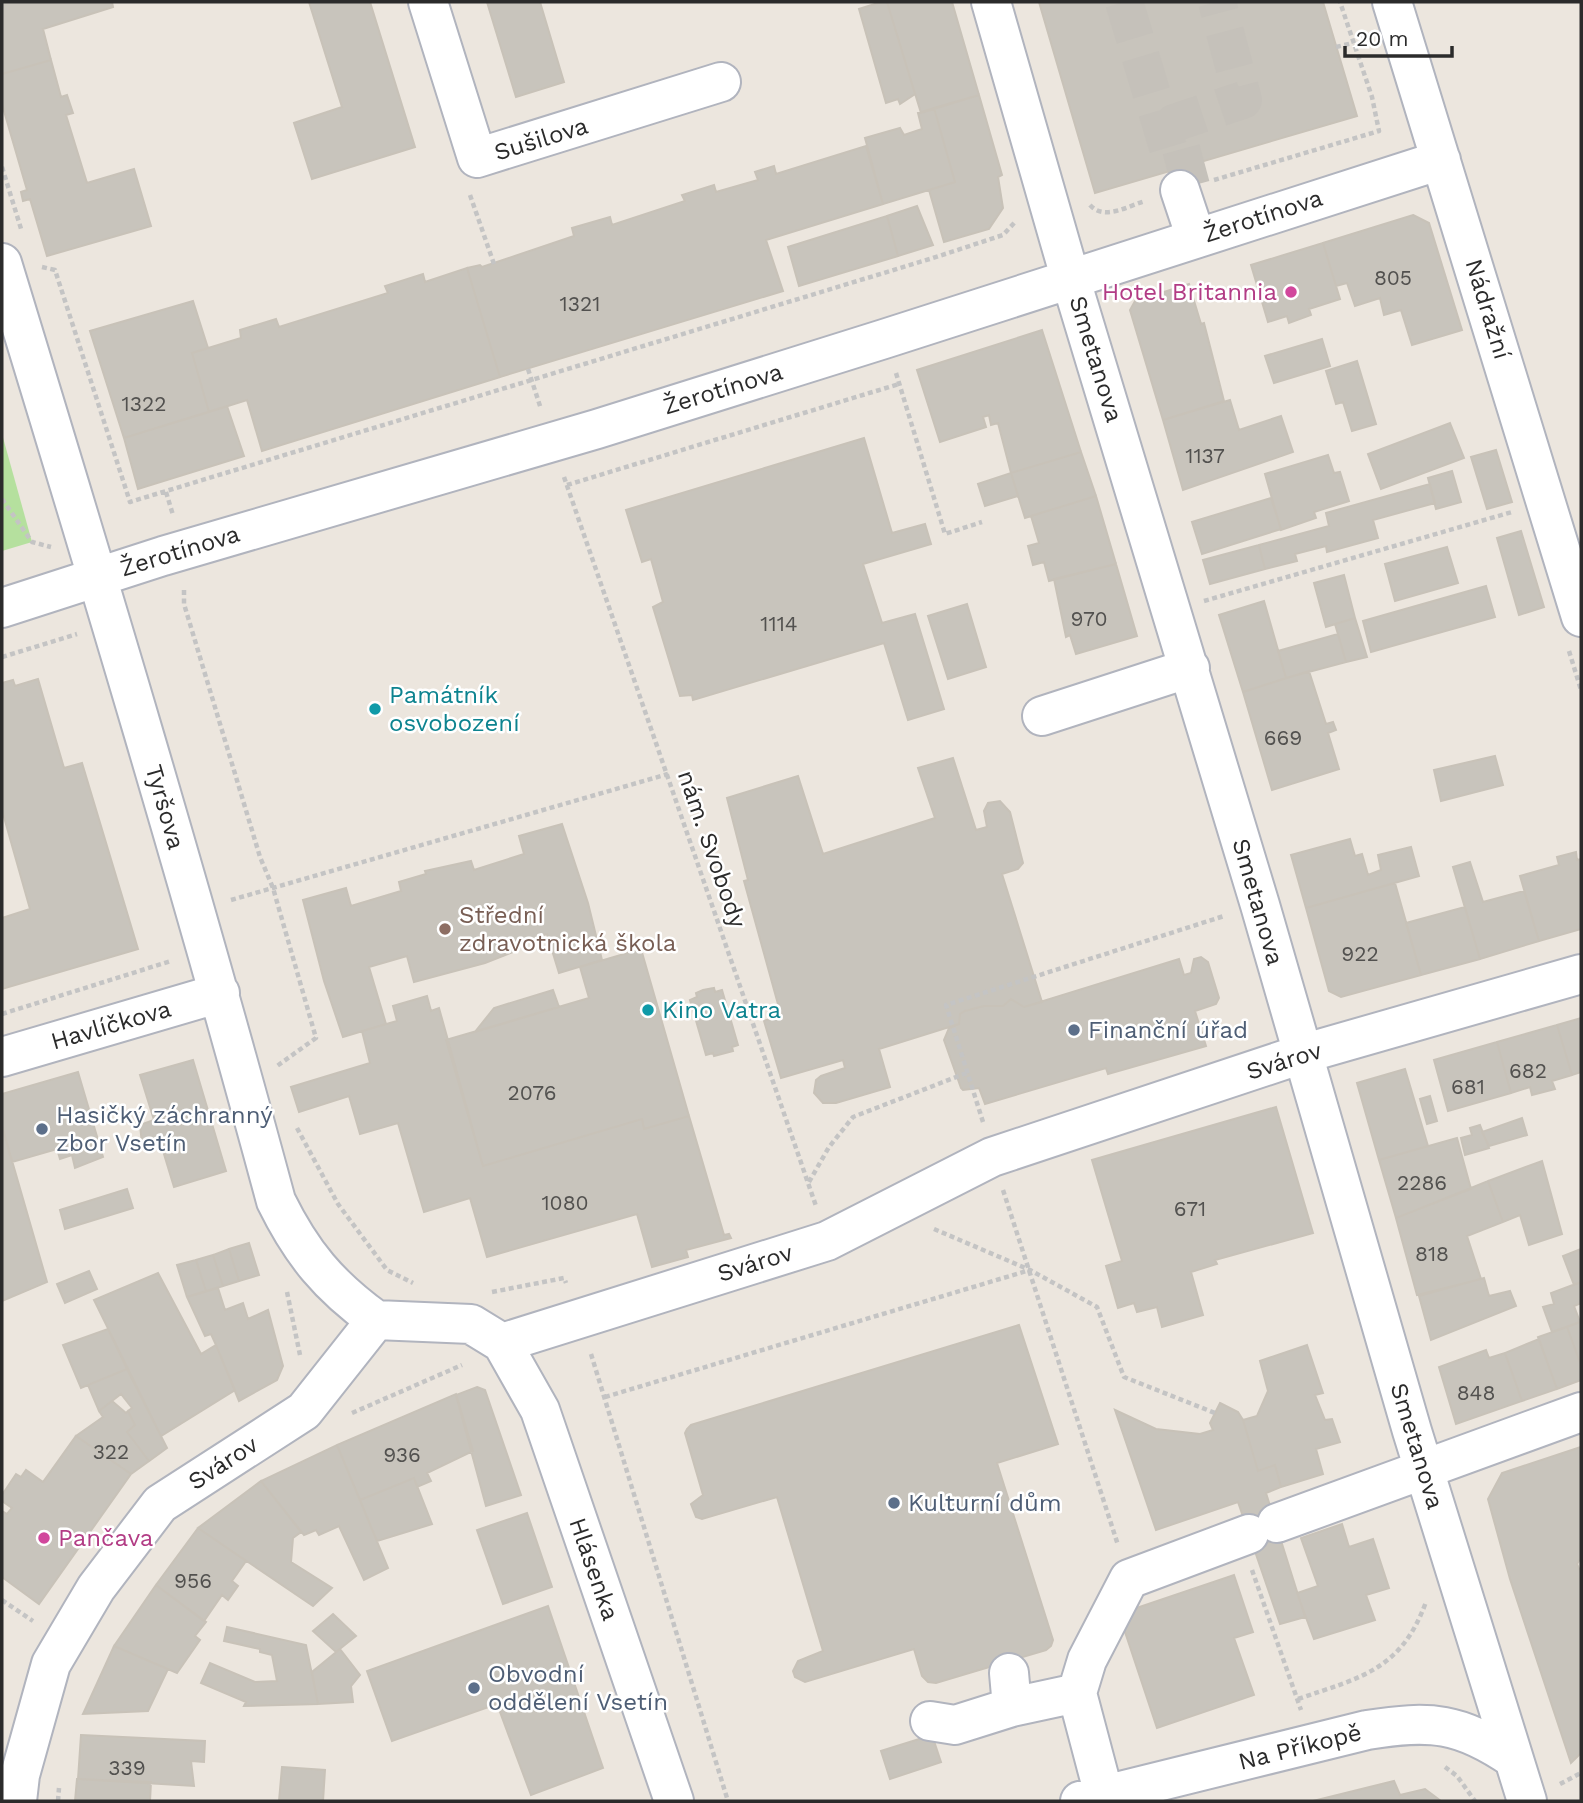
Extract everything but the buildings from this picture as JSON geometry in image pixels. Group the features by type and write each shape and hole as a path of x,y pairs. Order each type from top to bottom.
{"street":[{"name":"Sušilova","path":"428,2 477,158 721,82"},
{"name":"Smetanova","path":"991,2 1070,277 1194,599 1190,668 1423,1468 1514,1759 1549,1793"},
{"name":"Nádražní","path":"1392,2 1581,617"},
{"name":"Žerotínova","path":"2,608 98,576 597,429 884,340 1070,277 1441,160"},
{"path":"1186,188 1201,236"},
{"name":"Tyršova","path":"20,256 98,576 195,910 207,997 281,1211 312,1263 341,1295 376,1320"},
{"path":"1042,716 1190,668"},
{"name":"Svárov","path":"502,1343 827,1241 992,1157 1302,1054 1581,974"},
{"name":"Havlíčkova","path":"2,1057 207,997"},
{"path":"376,1320 471,1324 502,1343"},
{"name":"Svárov","path":"17,1801 20,1775 51,1664 96,1588 160,1504 304,1411 376,1320"},
{"name":"Hlásenka","path":"502,1343 540,1410 674,1801"},
{"path":"1092,1798 1077,1693 1087,1660 1129,1579 1423,1468 1581,1412"},
{"path":"930,1721 955,1725 1011,1690 1077,1693"},
{"name":"Na Příkopě","path":"1092,1798 1367,1730 1431,1723 1473,1734 1514,1759"}],"path":[{"path":"1230,176 1379,131 1372,96 1340,2"},
{"path":"1336,47 1353,43"},
{"path":"477,158 460,164 494,264"},
{"path":"2,167 20,256 55,270 130,502 933,258 1003,234 1017,219"},
{"path":"1086,201 1095,211 1105,214 1186,188"},
{"path":"884,340 945,534 982,522"},
{"path":"527,369 543,414"},
{"path":"567,485 899,384"},
{"name":"nám. Svobody","path":"551,478 562,472 567,485 827,1241"},
{"path":"166,492 174,517"},
{"path":"4,502 32,542"},
{"path":"1194,599 1525,508"},
{"path":"192,583 183,592 184,604 260,857 273,888 316,1038 277,1067 280,1078"},
{"path":"2,657 79,633"},
{"path":"195,910 668,774"},
{"path":"975,1089 946,1005 1260,905"},
{"path":"2,1014 182,957 207,997"},
{"path":"808,1183 829,1147 853,1117 969,1072"},
{"path":"294,1123 338,1204 387,1270 421,1287"},
{"path":"992,1157 1129,1579"},
{"path":"892,1210 1030,1270 1097,1307 1124,1377 1215,1413"},
{"path":"605,1396 1030,1270"},
{"path":"481,1295 564,1278 605,1396 727,1798"},
{"path":"286,1287 302,1365"},
{"path":"349,1415 458,1365 467,1364"},
{"path":"1256,1532 1310,1745"},
{"path":"1298,1699 1365,1676 1391,1660 1418,1624 1427,1602 1423,1590"},
{"path":"1549,1793 1556,1771"},
{"path":"1549,1793 1581,1773"}],"green space":[{"path":"2,434 32,542 2,551"}],"tunnel":[{"path":"1124,2 1170,154"},
{"path":"1191,186 1174,123 1243,100 1217,2"}],"place":[{"name":"Hotel Britannia","path":"1291,292"},
{"name":"Památník osvobození","path":"375,709"},
{"name":"Střední zdravotnická škola","path":"445,929"},
{"name":"Kino Vatra","path":"648,1010"},
{"name":"Finanční úřad","path":"1074,1030"},
{"name":"Hasičký záchranný zbor Vsetín","path":"42,1129"},
{"name":"Kulturní dům","path":"894,1503"},
{"name":"Pančava","path":"44,1538"},
{"name":"Obvodní oddělení Vsetín","path":"474,1688"}]}
